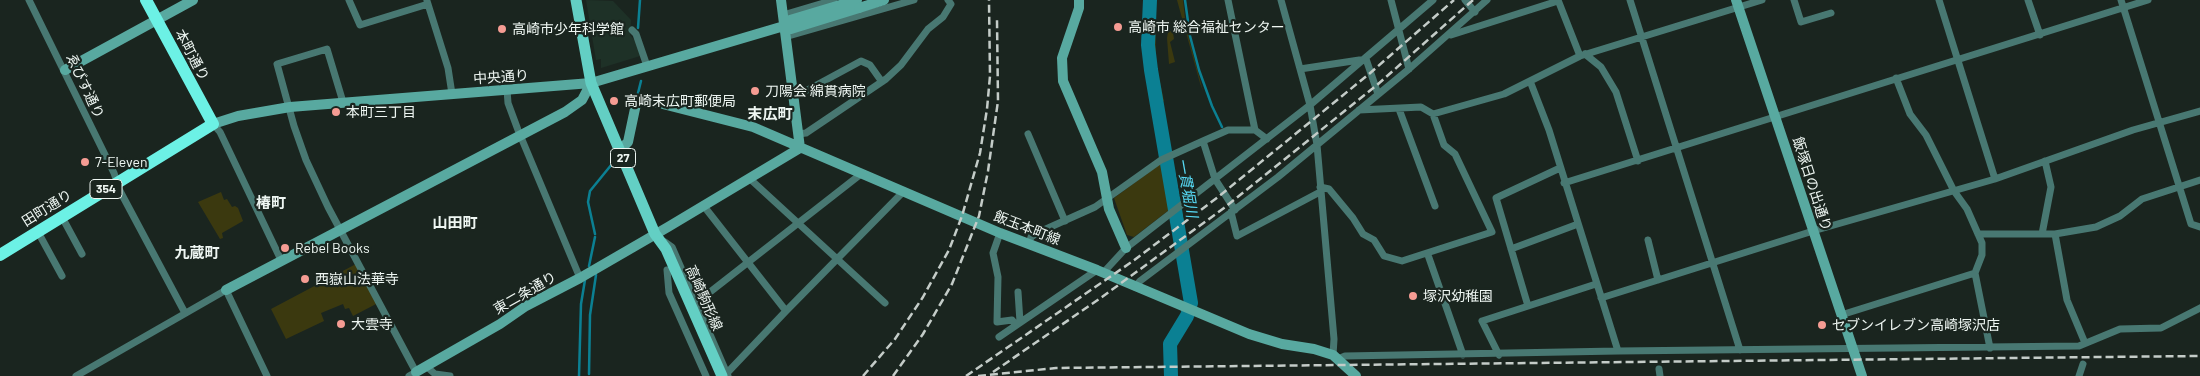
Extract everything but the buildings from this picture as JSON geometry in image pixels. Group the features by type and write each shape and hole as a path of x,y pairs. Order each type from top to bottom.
{"highway":[{"name":"本町通り","path":"146,0 213,124"},
{"name":"田町通り","path":"0,255 213,124"}],"main road":[{"name":"高崎駒形線","path":"576,0 591,83 655,234 666,249 713,376"},
{"name":"高崎駒形線","path":"672,265 726,375"}],"street":[{"name":"ゑびす通り","path":"29,0 65,70 117,183 185,313"},
{"path":"65,70 193,0"},
{"path":"349,0 360,25 427,2 448,68 452,94"},
{"path":"781,0 800,148"},
{"path":"783,20 834,0"},
{"name":"中央通り","path":"213,124 238,116 290,107 591,83 783,20 791,29 860,4 884,0"},
{"path":"786,37 860,4 914,0"},
{"path":"798,134 806,133 882,82 901,66 928,29 943,17 951,4 948,0"},
{"path":"1079,0 1079,8 1062,58 1063,81 1065,90 1102,172 1106,200 1126,248"},
{"path":"1228,0 1254,130"},
{"path":"1281,0 1310,105 1317,145 1336,357 1356,376"},
{"path":"1391,0 1409,69"},
{"path":"999,337 1100,272 1126,248 1310,105 1433,0"},
{"path":"1465,0 1475,12"},
{"path":"1135,287 1140,281 1317,145 1409,69 1487,0"},
{"path":"1447,36 1558,0 1583,55 1601,67 1616,92 1638,160"},
{"path":"1630,0 1740,350"},
{"path":"1433,114 1504,94 1583,55 1737,3 1762,0"},
{"path":"1794,0 1801,22 1832,13"},
{"path":"1939,0 1995,179"},
{"path":"2028,0 2040,36"},
{"path":"2121,0 2190,224 2200,227"},
{"path":"1564,183 1896,78 2040,36 2148,0"},
{"name":"飯塚日の出通り","path":"1737,3 1862,376"},
{"path":"632,30 636,34 647,66"},
{"path":"343,102 328,49 277,64 294,126 306,160 334,218 419,372 450,376"},
{"path":"1300,69 1366,59"},
{"path":"1366,59 1378,94"},
{"path":"794,96 861,61 870,65 882,82"},
{"path":"1896,78 1910,114 1926,135 1954,191 1967,210 1982,243 1982,255 1975,273 1990,348"},
{"path":"1530,81 1549,130 1618,351"},
{"path":"76,376 281,260 564,112 582,100 591,83"},
{"path":"507,90 508,103 520,135 580,278"},
{"name":"飯玉本町線","path":"620,150 628,142 636,104 643,99 753,127 1000,233 1029,243 1272,342 1336,357"},
{"path":"1359,110 1421,107 1433,114 1444,145 1455,154 1492,232"},
{"path":"1399,109 1434,206"},
{"path":"1601,298 1813,231 1995,179 2159,123 2200,111"},
{"path":"213,124 219,130 281,260"},
{"path":"1029,243 1031,237 1037,233 1089,210 1106,200 1161,160 1228,130 1254,130 1267,139"},
{"path":"1028,134 1065,221"},
{"path":"1203,141 1215,179 1233,211 1237,236 1320,189 1329,189 1353,218 1363,234 1374,240 1384,256 1402,261 1505,228"},
{"name":"東二条通り","path":"419,372 500,324 526,306 580,278 800,148"},
{"path":"2042,234 2050,187 2045,161"},
{"path":"1528,306 1496,198 1560,168"},
{"path":"696,303 861,174"},
{"path":"749,178 885,303"},
{"path":"1978,234 2055,234 2096,227 2120,216 2142,199 2200,180"},
{"path":"672,265 696,303 726,375 904,191"},
{"path":"703,205 786,311"},
{"path":"62,217 82,254"},
{"path":"1510,249 1578,224"},
{"path":"38,232 62,276"},
{"path":"1000,233 993,253 998,277 997,322 1012,320 1018,324"},
{"path":"2055,234 2067,300 2085,343"},
{"path":"1648,240 1658,280"},
{"path":"1428,254 1463,355"},
{"path":"672,265 669,292 706,376"},
{"path":"1841,315 1975,273"},
{"path":"1499,355 1482,321 1596,284"},
{"path":"226,290 267,376"},
{"path":"1018,292 1018,324"},
{"path":"1336,357 1618,351 1853,350 2079,346 2120,329 2161,328 2200,308"},
{"path":"2079,376 2083,364"}],"shaded area":[{"path":"586,0 613,1 631,20 630,35 636,42 640,56 601,68 601,59 596,60"},
{"path":"1152,0 1155,0 1156,63 1164,101 1158,103 1150,45"},
{"path":"1177,0 1183,0 1186,27 1203,91 1200,83"},
{"path":"1170,31 1173,33 1174,39 1170,42 1175,62 1169,64 1167,38"},
{"path":"1159,165 1162,165 1169,210 1134,237 1127,235 1114,198"},
{"path":"221,192 224,200 227,199 232,207 238,208 243,221 222,233 223,238 220,239 198,202"},
{"path":"356,264 378,303 353,316 349,308 345,309 343,304 321,313 324,321 286,339 271,309"}],"waterway":[{"path":"638,28 640,0"},
{"name":"一貫堀川","path":"1150,0 1148,45 1151,70 1191,303 1187,316 1170,344 1171,376"},
{"path":"1185,0 1190,36 1199,70 1222,127"},
{"path":"638,93 641,81"},
{"path":"595,234 588,202 590,191 612,164"},
{"path":"589,266 595,237"},
{"path":"589,374 590,315 596,275"},
{"path":"579,376 581,304 585,280"}],"railway":[{"path":"863,376 895,339 923,297 949,250 962,216 980,153 987,109 990,76 989,0"},
{"path":"966,376 1133,261 1218,197 1369,74 1454,0"},
{"path":"993,372 1102,297 1224,208 1377,85 1473,0"},
{"path":"893,376 923,334 952,284 979,216 988,171 998,101 997,20"},
{"path":"978,376 1056,368 2200,356"}],"place":[{"name":"高崎市 総合福祉センター","path":"1118,27"},
{"name":"高崎市少年科学館","path":"502,29"},
{"name":"刀陽会 綿貫病院","path":"755,91"},
{"name":"高崎末広町郵便局","path":"614,101"},
{"name":"本町三丁目","path":"336,112"},
{"name":"7-Eleven","path":"85,162"},
{"name":"Rebel Books","path":"285,248"},
{"name":"西嶽山法華寺","path":"305,279"},
{"name":"塚沢幼稚園","path":"1413,296"},
{"name":"大雲寺","path":"341,324"},
{"name":"セブンイレブン高崎塚沢店","path":"1822,325"}],"district":[{"name":"末広町","path":"770,114"},
{"name":"椿町","path":"271,203"},
{"name":"山田町","path":"455,223"},
{"name":"九蔵町","path":"197,253"}]}
